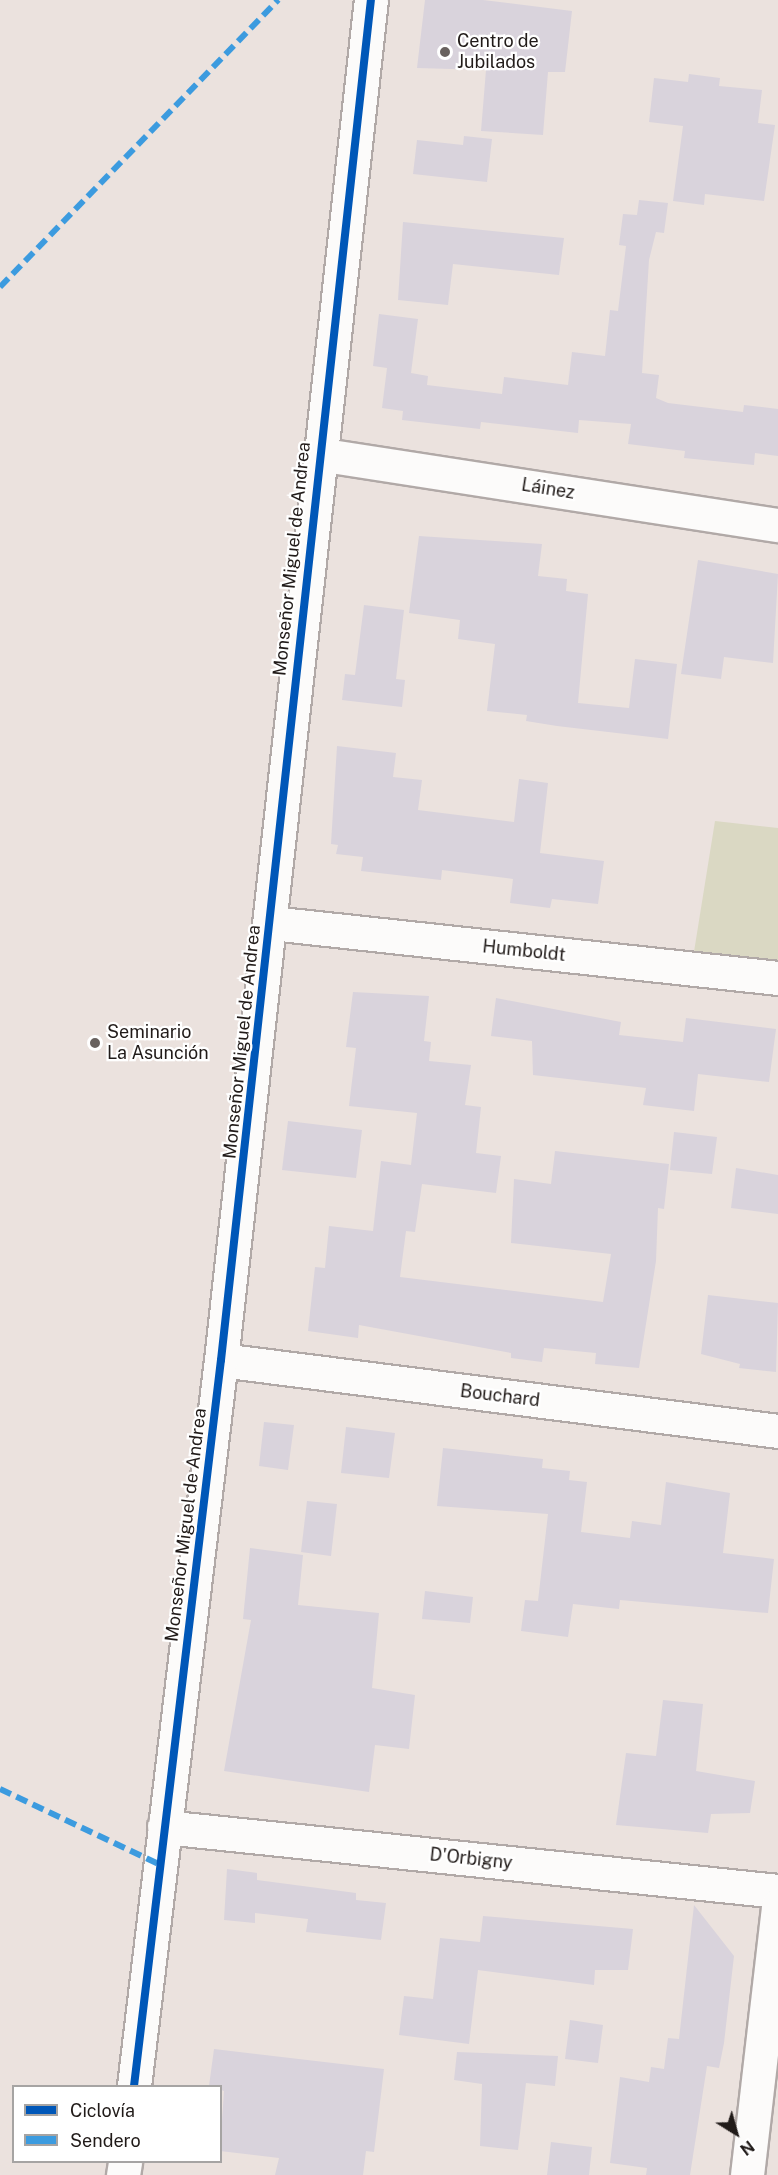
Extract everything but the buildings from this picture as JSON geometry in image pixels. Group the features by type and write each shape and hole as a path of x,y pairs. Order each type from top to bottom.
{"street":[{"name":"Monseñor Miguel de Andrea","path":"134,2085 271,923 318,454 371,0"},
{"name":"Láinez","path":"318,454 778,525"},
{"name":"Humboldt","path":"271,923 778,978"},
{"name":"Bouchard","path":"221,1360 778,1431"},
{"name":"D'Orbigny","path":"164,1827 778,1892"},
{"path":"747,2175 778,1906"}],"shaded area":[{"path":"715,821 778,828 778,966 693,958"}],"marked path":[{"path":"0,287 278,0"},
{"path":"0,1789 159,1864"}],"cycle path":[{"path":"134,2085 221,1360 371,0"}],"place":[{"name":"Centro de Jubilados","path":"445,52"},
{"name":"Seminario La Asunción","path":"95,1043"}]}
